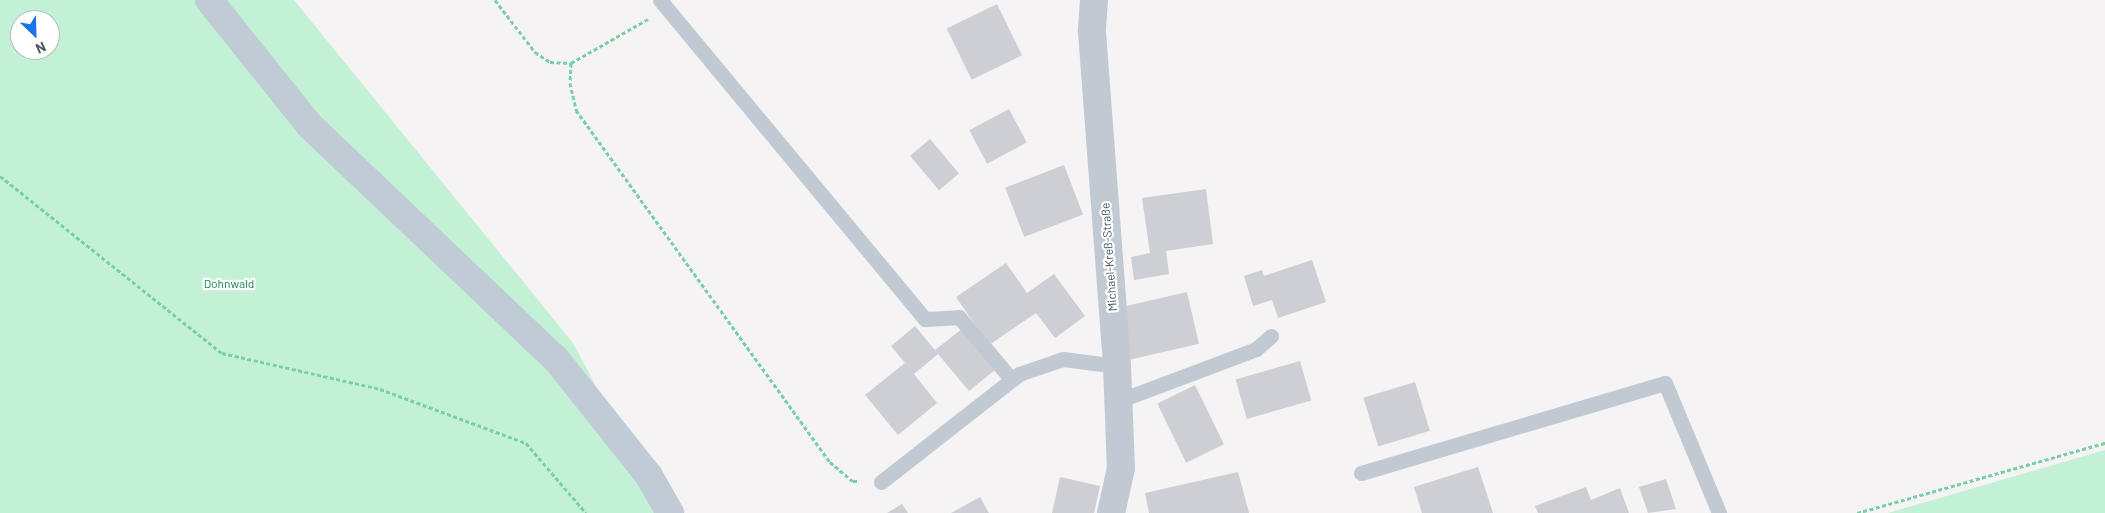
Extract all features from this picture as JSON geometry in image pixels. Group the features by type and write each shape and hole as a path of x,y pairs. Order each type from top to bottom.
{"street":[{"path":"209,0 309,125 556,359 648,476 670,513"},
{"name":"Michael-Kreß-Straße","path":"1094,0 1092,32 1117,366 1121,468 1112,513"}],"lane":[{"path":"663,4 925,319 959,317 1012,379"},
{"path":"1118,401 1256,349 1271,336"},
{"path":"881,482 1012,379 1063,358 1117,366"},
{"path":"1361,473 1665,383 1719,513"}],"path":[{"path":"495,0 535,52 550,62 571,64 663,4"},
{"path":"571,64 570,83 576,110 830,462 853,481 881,482"},
{"path":"0,176 222,353 380,389 526,443 586,513"},
{"path":"1857,513 2105,443"}],"green space":[{"name":"Dohnwald","path":"0,0 294,0 573,343 663,513 0,513"},
{"path":"2105,450 2105,513 1888,513"}],"building":[{"path":"997,4 1022,55 972,80 947,29"},
{"path":"1009,109 1027,143 987,164 969,130"},
{"path":"930,139 959,173 939,190 910,156"},
{"path":"1064,165 1083,214 1024,237 1005,188"},
{"path":"1206,189 1213,244 1166,251 1169,274 1134,280 1131,257 1150,253 1142,198"},
{"path":"1312,260 1326,302 1278,318 1272,300 1253,306 1244,276 1262,270 1264,276"},
{"path":"1006,263 1027,293 1054,274 1085,316 1055,338 1036,313 989,345 956,297"},
{"path":"1187,292 1199,344 1131,359 1119,308"},
{"path":"915,326 935,350 962,329 995,370 969,391 938,354 914,374 937,403 898,435 865,395 905,363 891,346"},
{"path":"1300,361 1311,400 1247,419 1236,379"},
{"path":"1415,382 1430,431 1378,447 1363,398"},
{"path":"1195,385 1224,444 1186,463 1157,403"},
{"path":"1478,467 1493,513 1422,513 1414,487"},
{"path":"1238,472 1249,513 1149,513 1145,493"},
{"path":"1060,477 1100,486 1094,513 1052,513"},
{"path":"1666,479 1676,509 1648,513 1639,487"},
{"path":"1586,487 1591,500 1620,488 1629,513 1538,513 1535,506"},
{"path":"980,497 989,513 951,513"},
{"path":"902,504 908,513 887,513"}]}
